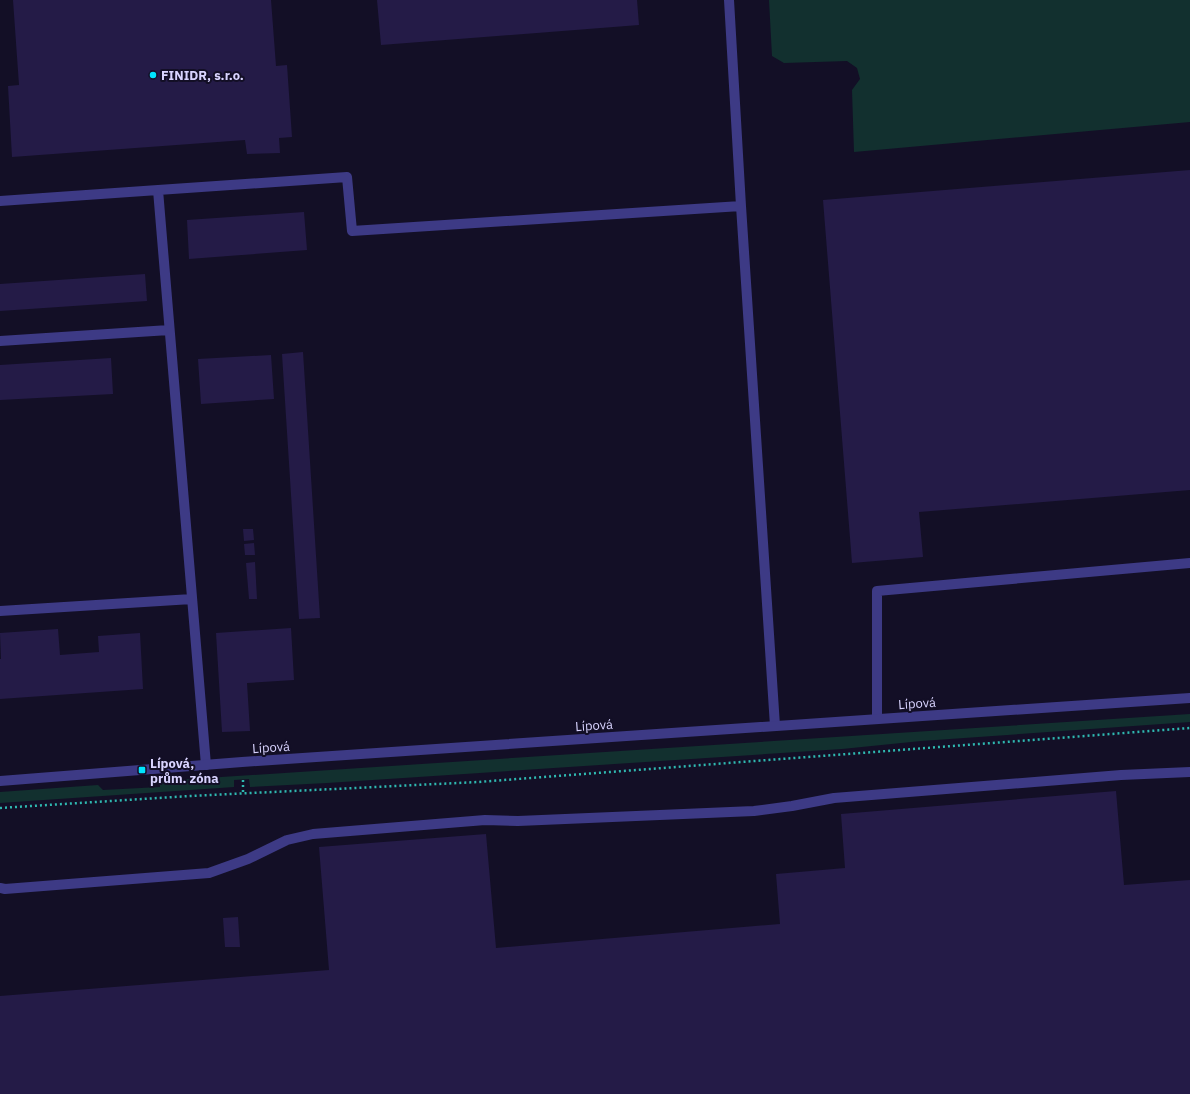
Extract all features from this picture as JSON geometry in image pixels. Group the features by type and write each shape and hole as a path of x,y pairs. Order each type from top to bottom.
{"street":[{"path":"729,0 775,726"},
{"path":"0,201 348,177 352,232 741,206"},
{"path":"158,190 206,765"},
{"path":"0,341 170,330"},
{"path":"876,719 876,591 1190,563"},
{"path":"0,611 192,599"},
{"name":"Lípová","path":"0,781 206,765 1190,698"},
{"path":"0,888 5,889 209,873 248,859 287,840 313,834 485,820 754,811 834,798 1121,775 1190,772"}],"path":[{"path":"0,808 190,796 478,782 1190,728"}],"green space":[{"path":"769,0 1190,0 1190,122 854,152 852,90 860,79 857,68 847,61 784,63 772,56"},
{"path":"1190,714 1190,722 921,741 842,749 250,787 249,779 234,780 234,787 0,803 0,792 98,785 103,790 160,787 160,781"}],"building":[{"name":"FINIDR, s.r.o.","path":"13,0 271,0 276,66 287,65 292,137 279,138 280,153 247,154 245,140 12,157 8,86 19,85"},
{"path":"377,0 637,0 639,25 381,45"},
{"path":"1190,170 1190,490 919,512 923,557 852,563 823,200"},
{"path":"304,212 307,250 189,259 187,220"},
{"path":"145,274 147,301 0,311 0,284"},
{"path":"303,352 320,618 299,619 282,354"},
{"path":"271,355 274,399 201,404 198,359"},
{"path":"111,358 113,394 0,400 0,365"},
{"path":"243,529 253,529 254,540 244,541"},
{"path":"254,543 255,555 245,555 244,544"},
{"path":"255,562 257,599 249,599 246,563"},
{"path":"291,628 294,680 247,683 250,731 222,732 216,633"},
{"path":"58,629 60,655 99,652 98,636 140,633 143,689 0,699 0,633"},
{"path":"1116,791 1124,885 1190,880 1190,1094 0,1094 0,996 329,970 319,847 486,834 496,948 780,924 776,874 845,868 841,814"},
{"path":"238,917 240,947 225,947 223,918"}],"place":[{"name":"FINIDR, s.r.o.","path":"153,75"},
{"name":"Lípová, prům. zóna","path":"142,770"}]}
